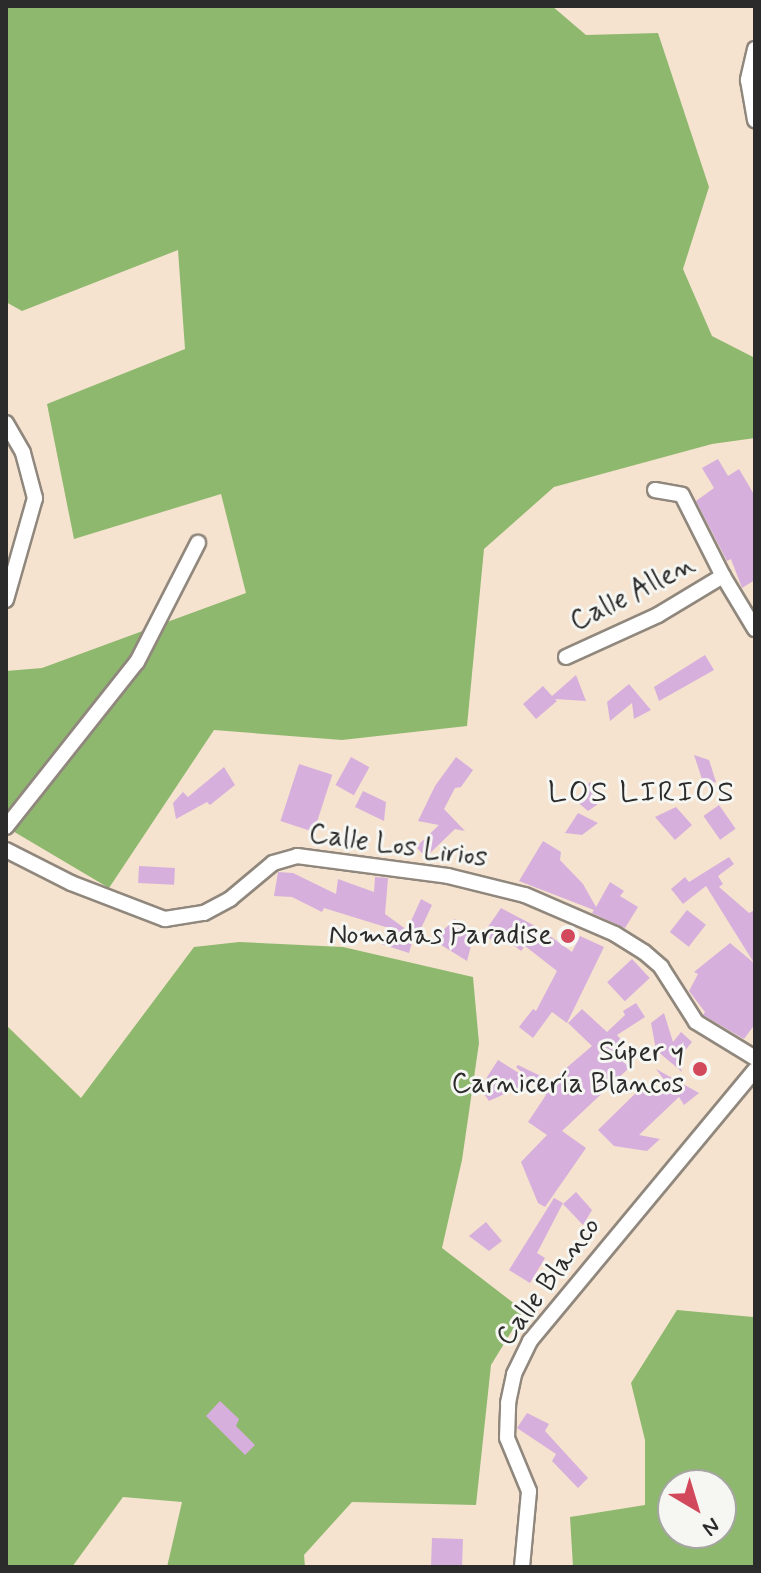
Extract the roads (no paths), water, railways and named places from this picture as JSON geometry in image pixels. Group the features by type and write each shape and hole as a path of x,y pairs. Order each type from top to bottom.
{"street":[{"path":"755,49 748,80 755,120"},
{"path":"6,423 23,453 35,498 6,600"},
{"path":"655,490 682,495 723,576 755,629"},
{"path":"6,827 137,662 198,543"},
{"name":"Calle Allen","path":"566,657 658,615 723,576"},
{"name":"Calle Los Lirios","path":"6,850 71,883 165,919 204,913 230,899 273,863 297,856 448,876 525,895 615,934 644,952 661,967 680,1002 696,1022 755,1058"},
{"name":"Calle Blanco","path":"522,1567 529,1491 507,1438 508,1403 514,1374 530,1341 755,1070"}],"place":[{"name":"Nomadas Paradise","path":"568,936"},
{"name":"Súper y Carnicería Blancos","path":"700,1069"}],"district":[{"name":"LOS LIRIOS","path":"642,793"}]}
